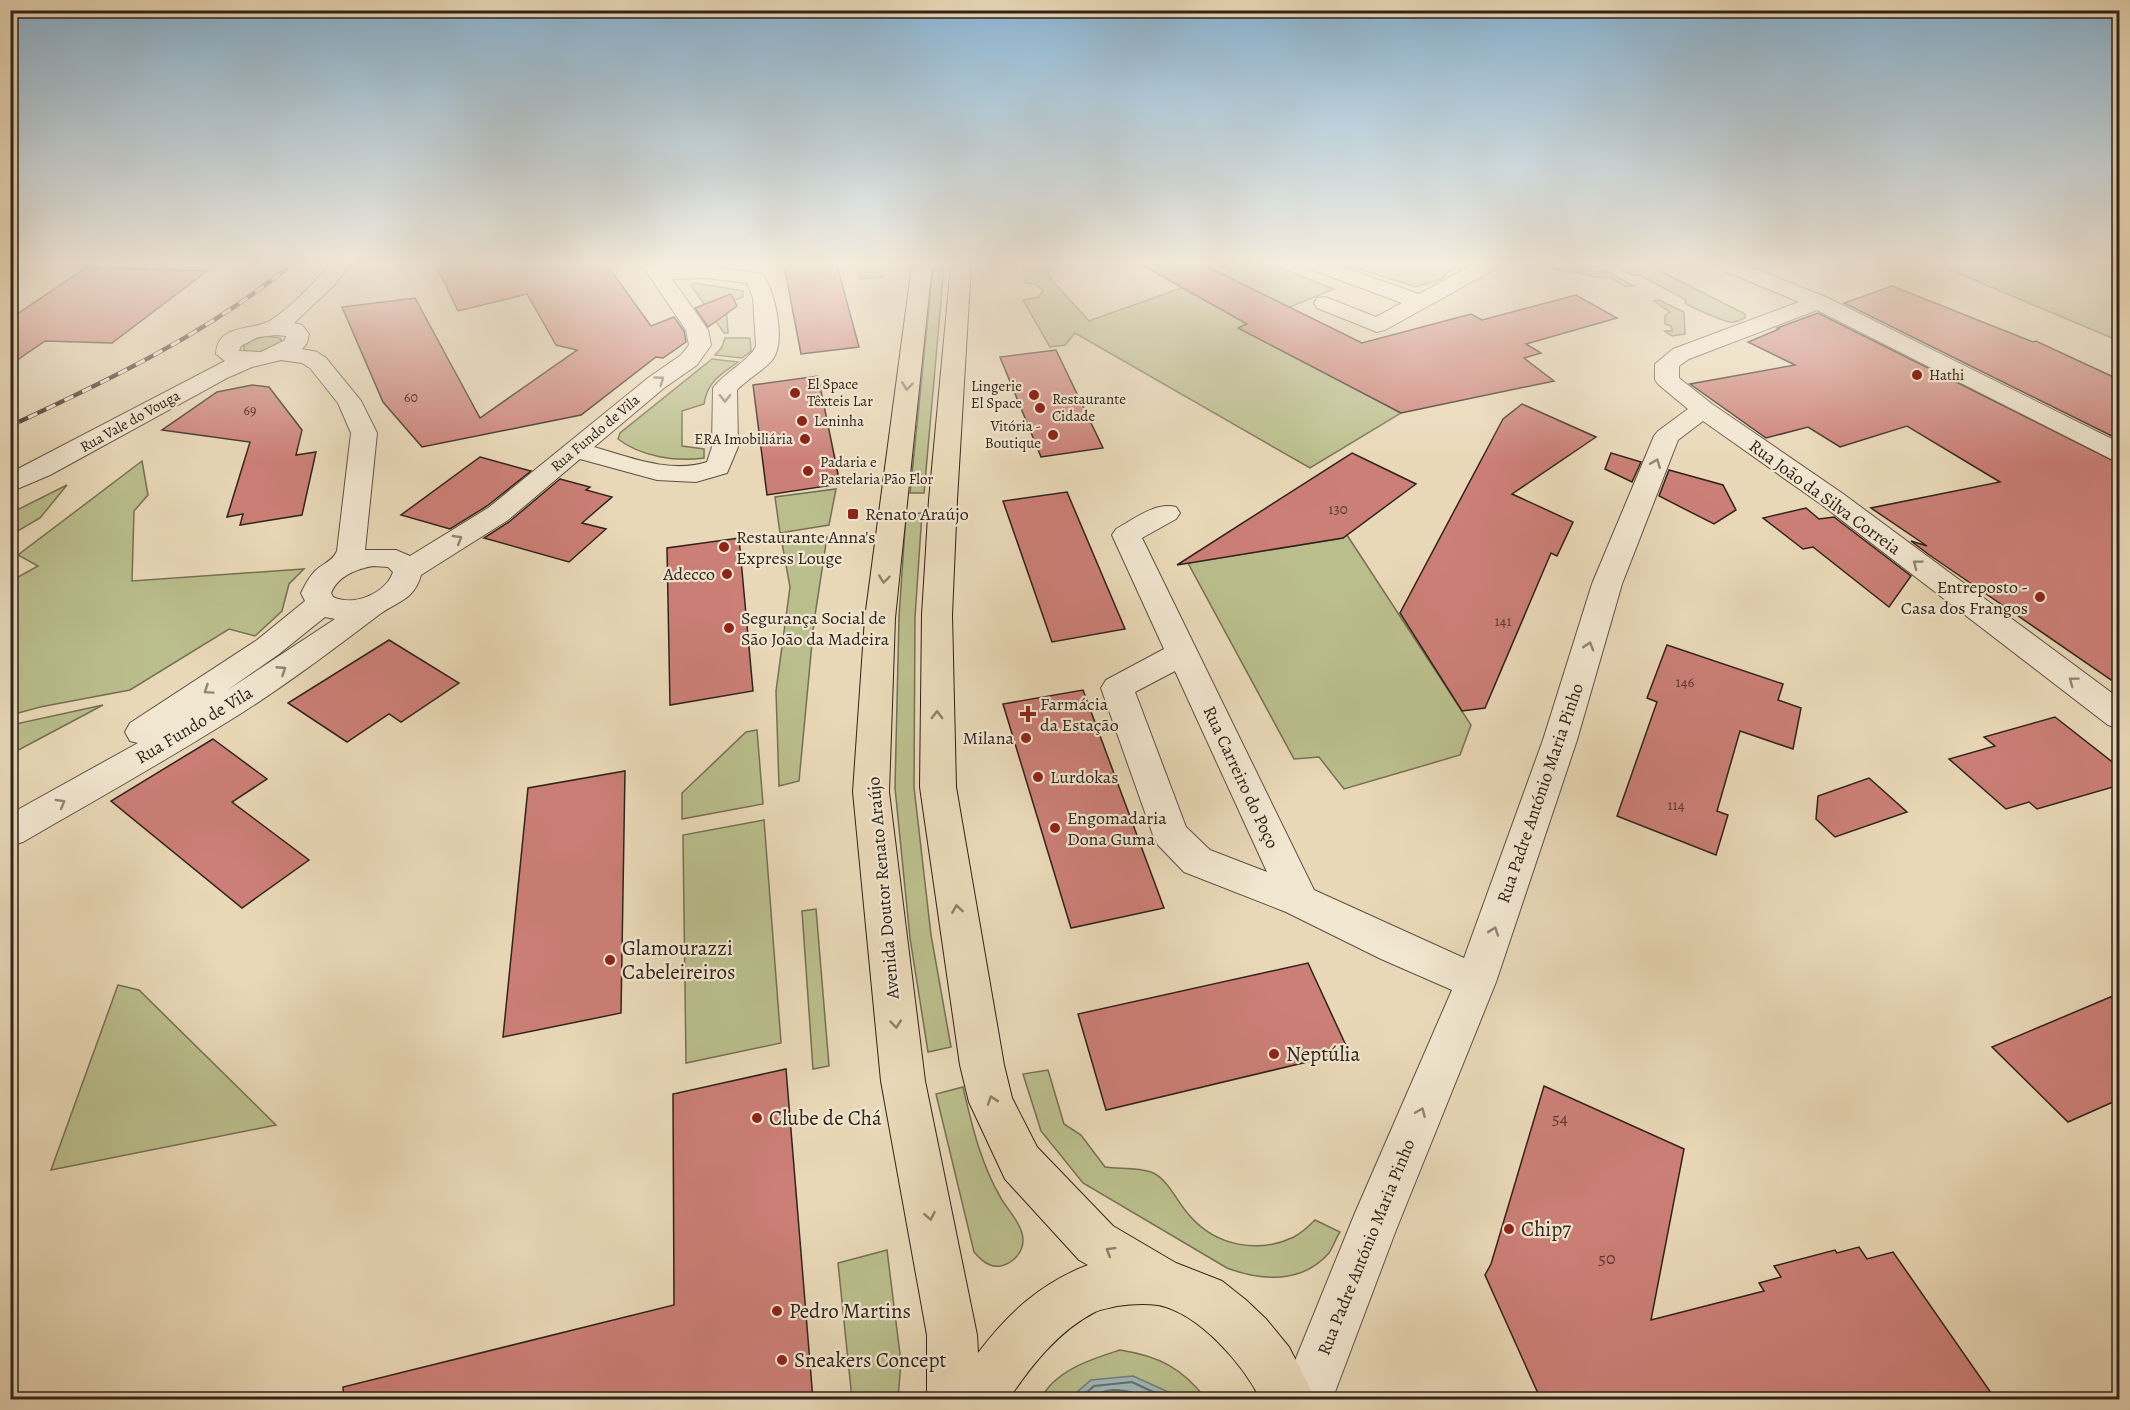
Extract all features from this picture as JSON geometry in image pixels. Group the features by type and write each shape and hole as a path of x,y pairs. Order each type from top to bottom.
{"main road":[{"name":"Avenida Doutor Renato Araújo","path":"914,331 880,618 871,792 903,1081 952,1335 953,1400"},
{"path":"956,331 937,615 938,787 982,1065 991,1102 1021,1163 1096,1243 1160,1281 1204,1299 1228,1318 1248,1337 1271,1365 1290,1400"},
{"path":"976,1400 1024,1336 1056,1305 1104,1284 1128,1280 1160,1281"}],"street":[{"name":"Rua Vale do Vouga","path":"238,355 232,342 247,334 262,331"},
{"path":"280,353 296,343 298,334 292,331"},
{"name":"Rua Fundo de Vila","path":"10,832 214,715 344,628 371,606 396,593 404,585 408,577 408,570 498,514 656,383 689,360 700,345 698,331"},
{"path":"575,450 657,472 696,474 718,467 725,447 725,388 741,372 763,357 767,346 766,331"},
{"path":"1702,409 1667,380 1666,364 1681,354 1742,331"},
{"path":"1876,331 2120,454"},
{"name":"Rua Vale do Vouga","path":"10,468 238,355 280,353 309,357 318,363 349,401 364,433 351,550 346,564"},
{"name":"Rua Vale do Vouga","path":"10,484 64,459 186,390 238,355"},
{"name":"Rua João da Silva Correia","path":"1702,409 1832,500 2120,717"},
{"name":"Rua Padre António Maria Pinho","path":"1305,1400 1372,1230 1476,982 1560,740 1612,573 1667,436 1702,409"},
{"name":"Rua Carreiro do Poço","path":"1166,513 1126,535 1300,901"},
{"path":"321,604 317,599 318,587 328,575 346,564 366,558 386,557 396,559 408,570"},
{"name":"Rua Fundo de Vila","path":"10,808 149,728 212,687 268,647 321,604 342,610 371,606"},
{"path":"1182,653 1117,688 1171,835 1197,861 1300,901 1395,947 1476,982"}],"green space":[{"path":"927,331 938,331 924,493 910,493"},
{"path":"1041,331 1244,331 1401,413 1310,468 1075,333 1065,345 1050,347"},
{"path":"1665,331 1685,331 1685,334 1672,336"},
{"path":"2095,331 2119,331 2119,341"},
{"path":"265,336 280,338 282,342 264,351 254,353 244,351 244,345"},
{"path":"725,338 750,338 751,351 742,358 715,355 722,347"},
{"path":"712,359 738,362 712,384 704,404 682,411 682,446 704,449 704,458 660,457 637,450 618,439 620,433"},
{"path":"142,461 148,495 134,511 132,581 304,569 289,584 282,611 255,636 229,629 130,690 40,707 11,715 11,581 38,566 18,555"},
{"path":"67,485 40,518 11,535 11,513"},
{"path":"836,489 829,525 780,533 775,497"},
{"path":"922,513 915,617 914,787 931,935 951,1047 928,1052 910,938 895,788 899,617 906,514"},
{"path":"1347,535 1471,725 1460,755 1344,789 1319,757 1294,759 1188,563 1343,538"},
{"path":"827,537 814,622 799,781 779,786 776,691 790,587 782,543"},
{"path":"103,705 11,754 11,725"},
{"path":"757,730 763,804 682,819 682,793 746,732"},
{"path":"764,820 781,1043 686,1063 683,835"},
{"path":"816,909 829,1066 813,1069 802,911"},
{"path":"118,985 139,990 276,1125 51,1170"},
{"path":"1048,1070 1064,1124 1081,1135 1105,1167 1140,1169 1157,1175 1200,1226 1212,1234 1238,1244 1252,1246 1280,1242 1294,1237 1315,1220 1340,1232 1329,1253 1318,1263 1294,1275 1253,1276 1227,1268 1083,1183 1041,1131 1023,1074"},
{"path":"963,1087 988,1173 1022,1235 1023,1245 1019,1253 1013,1260 1001,1266 989,1265 974,1252 936,1094"},
{"path":"887,1250 901,1362 898,1399 852,1399 838,1263"},
{"path":"1120,1350 1147,1356 1169,1365 1188,1379 1206,1399 1040,1400 1055,1381 1065,1373 1086,1362"}],"water":[{"path":"1133,1376 1173,1394 1177,1399 1069,1399 1091,1380"}],"building":[{"path":"10,331 128,331 112,343 45,341 10,365"},
{"path":"352,331 433,331 480,418 577,350 556,345 548,331 684,331 686,342 663,358 656,357 581,415 422,447 383,402"},
{"path":"797,331 855,331 859,347 801,354"},
{"path":"1243,331 1337,331 1362,343 1408,331 1572,331 1526,344 1541,353 1524,358 1554,381 1401,413"},
{"path":"1775,331 1854,331 2120,464 2120,686 1928,554 1911,541 1927,546 1871,508 2000,482 1907,426 1840,447 1808,427 1766,438 1690,384 1795,365 1748,342"},
{"path":"1900,331 2005,331 2033,342 2036,341 2120,380 2120,440"},
{"path":"1056,350 1103,448 1041,457 1000,357"},
{"path":"818,376 840,484 767,495 753,385"},
{"path":"252,385 269,387 302,430 296,455 316,452 302,515 240,525 243,514 227,517 250,442 162,430 217,392"},
{"path":"1522,404 1596,437 1512,494 1573,522 1557,556 1551,553 1485,708 1462,711 1400,613 1503,419"},
{"path":"1352,453 1416,484 1343,538 1177,565"},
{"path":"1611,453 1641,462 1632,482 1605,469"},
{"path":"480,457 531,471 487,506 450,529 401,515"},
{"path":"1669,470 1723,485 1736,510 1714,524 1659,496"},
{"path":"560,479 590,487 586,490 612,497 582,523 606,529 569,562 484,538 509,522"},
{"path":"1067,492 1125,629 1052,642 1003,501"},
{"path":"1806,508 1819,519 1834,517 1911,576 1889,607 1813,547 1803,549 1763,518"},
{"path":"739,538 753,691 670,705 667,548"},
{"path":"389,640 459,683 401,722 389,714 347,742 288,703"},
{"path":"1667,645 1783,684 1778,700 1801,708 1793,749 1740,731 1717,811 1728,815 1716,855 1617,816 1657,702 1647,698"},
{"path":"1083,690 1164,908 1071,928 1003,704"},
{"path":"2055,717 2120,768 2120,785 2037,809 2029,802 2006,809 1949,759 1995,746 1984,737"},
{"path":"213,739 267,779 232,802 309,860 242,908 111,801"},
{"path":"625,771 621,1013 503,1037 528,788"},
{"path":"1869,778 1907,812 1835,837 1816,819 1818,796"},
{"path":"1308,963 1349,1052 1106,1110 1078,1014"},
{"path":"2120,993 2120,1099 2068,1122 1992,1047"},
{"path":"786,1069 813,1400 344,1400 343,1387 674,1305 673,1094"},
{"path":"1544,1086 1684,1149 1651,1320 1764,1291 1759,1283 1781,1277 1774,1266 1835,1250 1837,1253 1859,1247 1867,1259 1893,1252 1996,1400 1541,1400 1485,1275 1491,1264"}],"railway":[{"path":"10,426 120,373 196,331"}],"place":[{"name":"Hathi","path":"1917,375"},
{"name":"El Space Têxteis Lar","path":"795,393"},
{"name":"Lingerie El Space","path":"1034,395"},
{"name":"Restaurante Cidade","path":"1040,408"},
{"name":"Leninha","path":"802,421"},
{"name":"Vitória - Boutique","path":"1053,435"},
{"name":"ERA Imobiliária","path":"805,439"},
{"name":"Padaria e Pastelaria Pão Flor","path":"808,471"},
{"name":"Renato Araújo","path":"853,514"},
{"name":"Restaurante Anna's Express Louge","path":"724,547"},
{"name":"Adecco","path":"727,574"},
{"name":"Entreposto - Casa dos Frangos","path":"2040,597"},
{"name":"Segurança Social de São João da Madeira","path":"729,628"},
{"name":"Farmácia da Estação","path":"1028,714"},
{"name":"Milana","path":"1026,738"},
{"name":"Lurdokas","path":"1038,777"},
{"name":"Engomadaria Dona Guma","path":"1055,828"},
{"name":"Glamourazzi Cabeleireiros","path":"610,960"},
{"name":"Neptúlia","path":"1274,1054"},
{"name":"Clube de Chá","path":"757,1118"},
{"name":"Chip7","path":"1509,1229"},
{"name":"Pedro Martins","path":"777,1311"},
{"name":"Sneakers Concept","path":"782,1360"}]}
